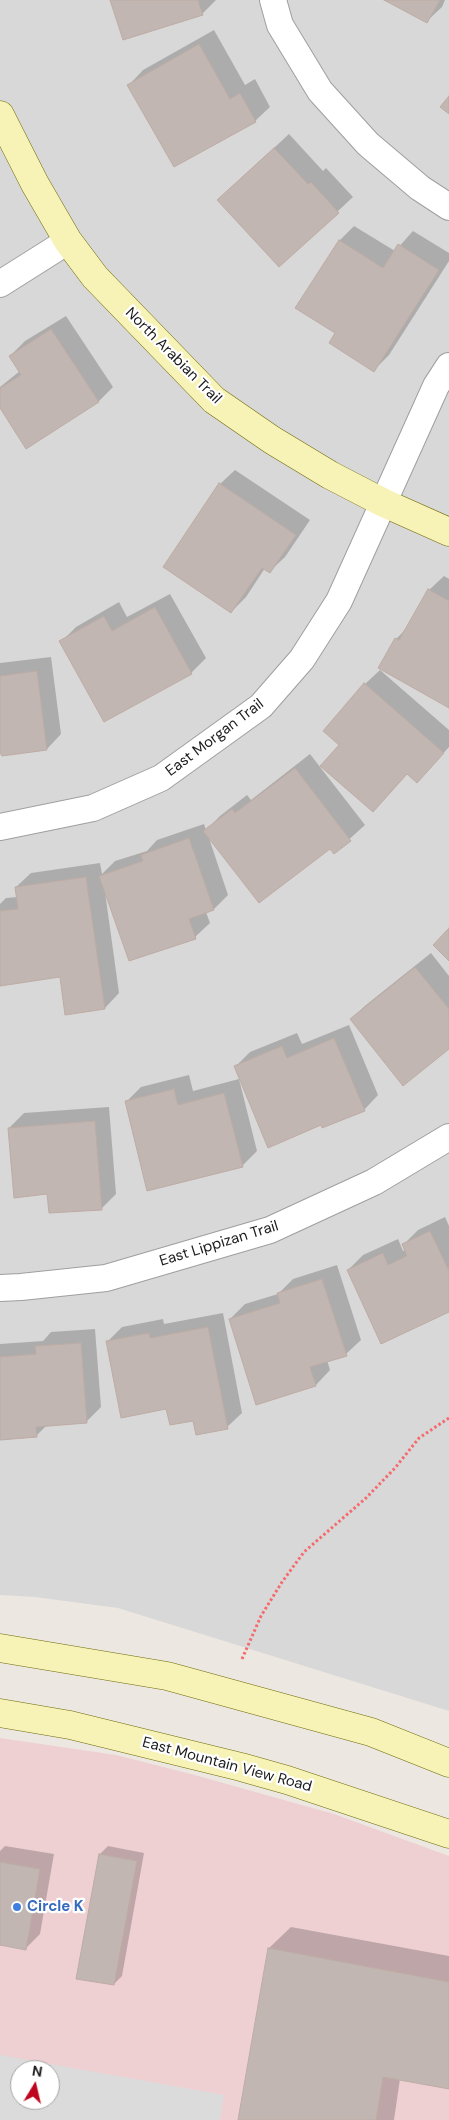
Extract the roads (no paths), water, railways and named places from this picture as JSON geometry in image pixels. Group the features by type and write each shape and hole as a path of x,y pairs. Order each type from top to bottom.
{"main road":[{"name":"North Arabian Trail","path":"0,115 34,184 68,241 95,277 214,400 280,445 330,475 384,503 449,532"},
{"path":"0,1648 167,1676 371,1732 449,1763"},
{"name":"East Mountain View Road","path":"0,1713 70,1725 242,1767 449,1834"}],"street":[{"path":"273,0 280,25 320,91 368,144 420,188 449,208"},
{"path":"0,284 68,241"},
{"name":"East Morgan Trail","path":"0,827 93,808 161,778 261,706 302,659 339,601 436,386 449,366"},
{"name":"East Lippizan Trail","path":"0,1288 106,1278 270,1230 374,1182 449,1137"}],"place":[{"name":"Circle K","path":"17,1907"}]}
